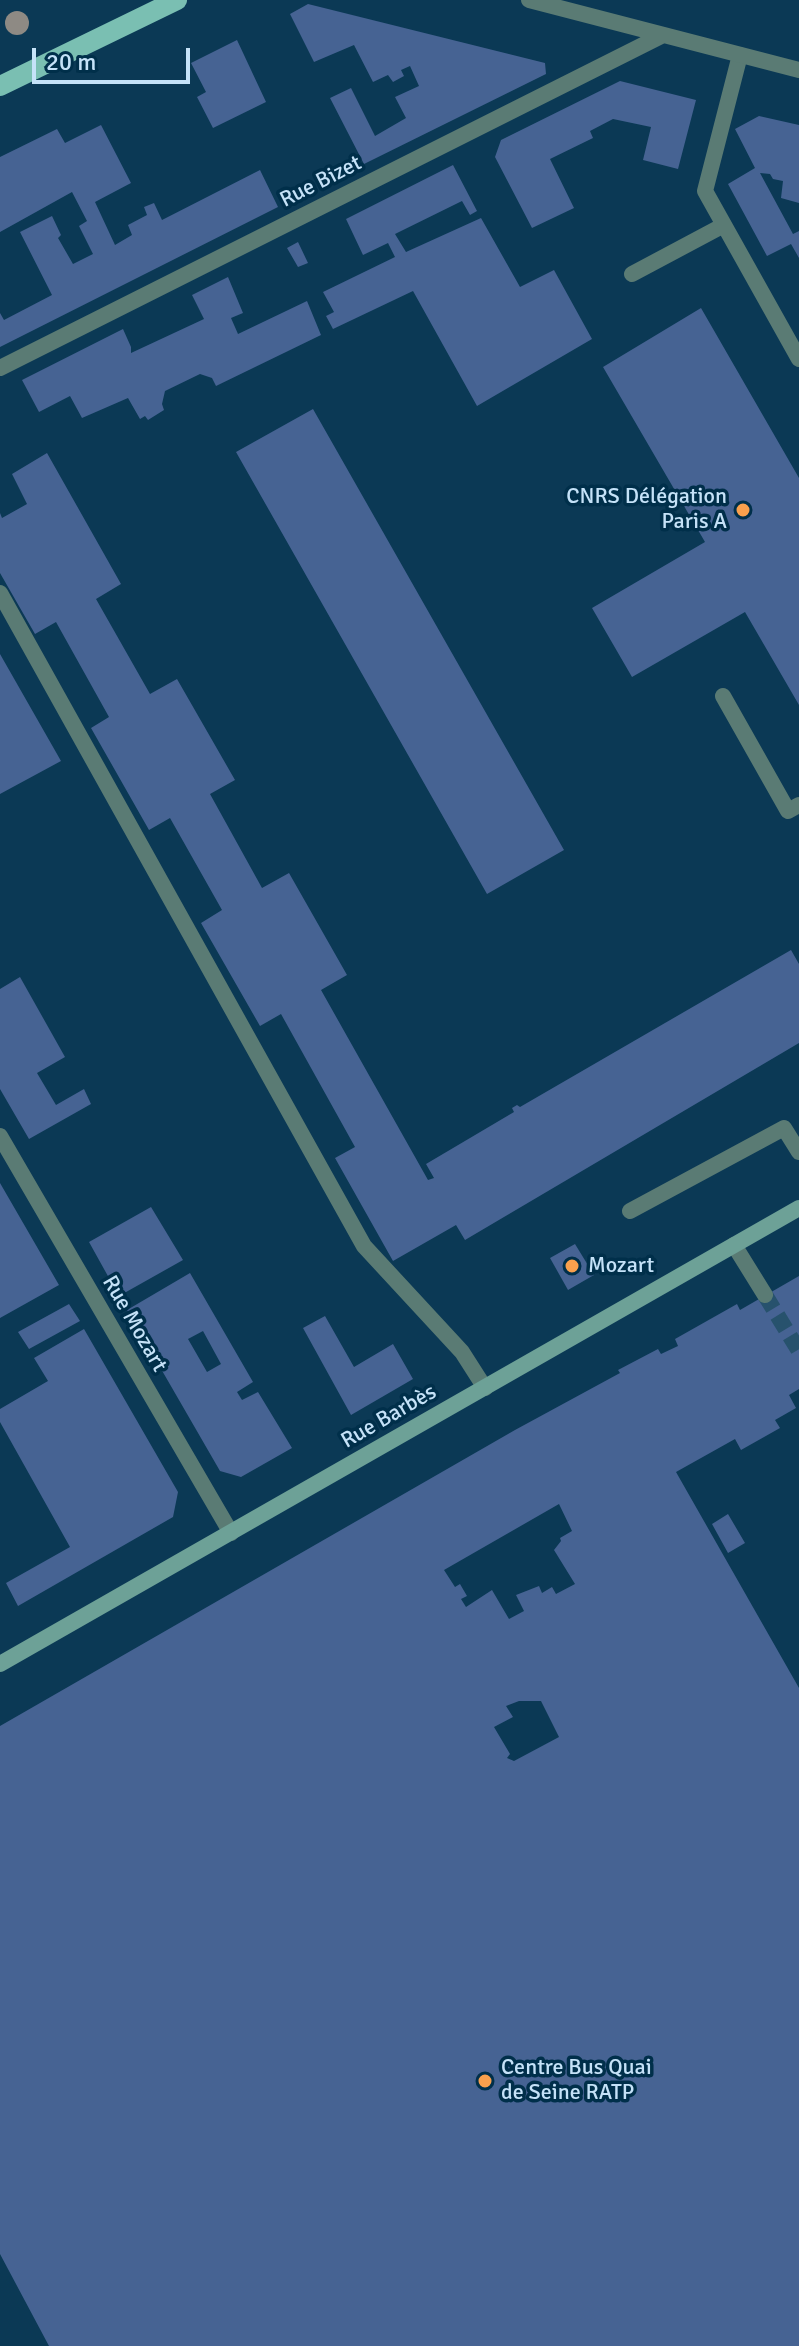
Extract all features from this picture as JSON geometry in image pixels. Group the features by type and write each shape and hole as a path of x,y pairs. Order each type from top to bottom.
{"main road":[{"path":"0,86 177,0"},
{"name":"Rue Barbès","path":"0,1664 799,1208"}],"street":[{"path":"529,0 799,70"},
{"name":"Rue Bizet","path":"0,368 661,36"},
{"path":"740,55 705,191 799,359"},
{"path":"632,274 724,225"},
{"path":"0,593 364,1246 462,1352 485,1388"},
{"path":"723,696 788,811 799,805"},
{"path":"630,1211 784,1128 799,1152"},
{"name":"Rue Mozart","path":"0,1136 231,1533"},
{"path":"734,1245 765,1295"}],"building":[{"path":"308,4 545,63 546,74 364,164 330,98 351,88 375,136 406,118 395,97 419,86 410,66 401,70 404,76 393,82 388,75 373,82 354,45 314,62 290,14"},
{"path":"237,40 266,102 213,128 197,97 206,92 191,63"},
{"path":"620,81 696,100 678,169 643,160 651,127 613,119 590,131 593,138 550,159 574,208 532,228 495,157 501,140"},
{"path":"759,116 799,125 799,203 781,198 783,181 760,173 793,234 799,231 799,258 791,244 767,256 728,184 755,168 735,129"},
{"path":"101,125 131,183 95,202 115,245 132,235 128,225 147,215 144,207 154,203 162,220 260,170 278,207 0,347 0,313 4,320 52,295 20,232 52,216 61,235 58,238 73,264 93,254 79,226 87,221 72,192 0,232 0,157 57,129 65,143"},
{"path":"453,165 477,211 470,215 462,201 395,234 406,252 481,218 520,287 554,270 592,339 477,406 413,291 333,329 326,316 334,312 323,292 395,257 388,243 363,255 346,219"},
{"path":"298,242 308,263 298,267 287,248"},
{"path":"228,277 243,313 231,318 238,334 307,301 321,335 216,386 212,378 200,374 165,391 164,410 148,420 145,416 140,419 128,398 82,418 70,396 39,412 22,380 123,329 131,353 204,319 192,295"},
{"name":"CNRS Délégation Paris A","path":"701,308 799,478 799,705 745,612 632,677 592,608 705,542 603,367"},
{"path":"313,409 564,850 487,894 236,452"},
{"path":"47,453 121,584 96,599 150,694 177,679 235,780 210,794 262,888 289,873 347,975 321,990 428,1180 434,1178 426,1164 514,1112 512,1108 520,1107 791,950 799,964 799,1043 465,1240 456,1225 393,1261 335,1158 355,1147 281,1014 260,1026 201,923 222,910 170,818 149,830 91,728 109,717 56,622 35,634 0,573 0,513 2,518 27,504 12,474"},
{"path":"0,654 61,761 0,794"},
{"path":"20,977 65,1057 37,1073 56,1105 84,1089 91,1104 29,1139 0,1089 0,989"},
{"path":"0,1183 59,1285 0,1318"},
{"path":"151,1207 183,1260 119,1296 89,1242"},
{"name":"Mozart","path":"575,1244 594,1275 568,1290 550,1258"},
{"path":"190,1273 253,1382 237,1392 242,1400 258,1392 292,1448 241,1477 220,1471 127,1310","holes":["203,1331 221,1364 207,1372 188,1339"]},
{"name":"Centre Bus Quai de Seine RATP","path":"799,1276 799,1389 789,1395 796,1408 775,1420 780,1428 741,1450 735,1439 676,1472 799,1688 799,2346 49,2346 0,2254 0,1726 515,1430 620,1373 618,1370 658,1349 661,1354 678,1346 675,1339 737,1304 740,1310","holes":["559,1504 572,1531 560,1538 554,1550 575,1584 556,1594 552,1587 542,1593 539,1586 516,1595 524,1611 509,1619 492,1590 466,1607 461,1599 467,1596 460,1584 455,1587 444,1570","519,1701 541,1701 559,1737 514,1761 507,1758 510,1754 494,1727 513,1717 506,1706"]},
{"path":"69,1304 80,1321 29,1349 18,1332"},
{"path":"325,1316 354,1367 393,1344 413,1379 351,1415 303,1328"},
{"path":"84,1329 178,1492 173,1517 18,1606 6,1583 70,1547 0,1422 0,1409 48,1381 34,1358"},
{"path":"728,1514 745,1543 728,1553 712,1524"}],"tunnel":[{"path":"765,1295 799,1351"}],"place":[{"name":"CNRS Délégation Paris A","path":"743,510"},
{"name":"Mozart","path":"572,1266"},
{"name":"Centre Bus Quai de Seine RATP","path":"485,2081"}]}
